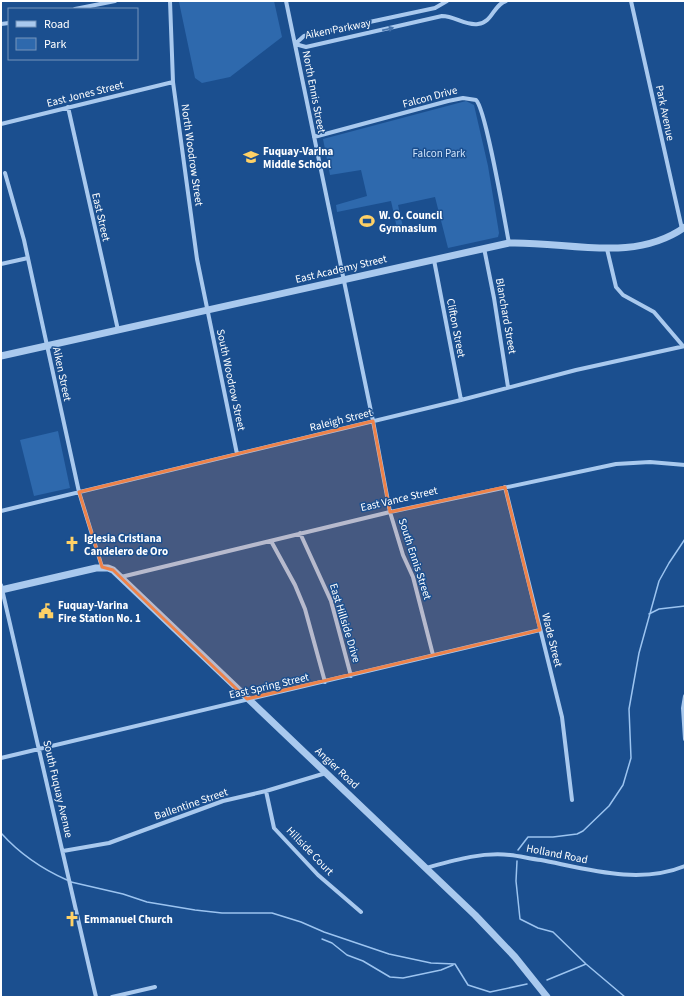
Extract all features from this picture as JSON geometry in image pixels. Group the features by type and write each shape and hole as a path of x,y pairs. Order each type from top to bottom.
{"street":[{"path":"81,8 115,1"},
{"name":"North Woodrow Street","path":"170,1 173,82 197,259 207,310"},
{"name":"North Ennis Street","path":"286,1 344,280"},
{"name":"Aiken Parkway","path":"295,44 304,36 439,6 447,1"},
{"name":"Aiken Parkway","path":"295,44 306,47 441,16 456,18 472,25 479,24 486,22 492,17 498,6 506,1"},
{"name":"Park Avenue","path":"630,1 684,228"},
{"path":"439,6 441,16"},
{"name":"East Jones Street","path":"1,124 173,82"},
{"name":"Falcon Drive","path":"314,137 456,99 468,98 476,100 481,106 487,130 509,244"},
{"name":"East Street","path":"68,107 118,331"},
{"name":"Aiken Street","path":"5,173 28,258 79,492 102,567"},
{"name":"East Academy Street","path":"1,356 484,248 509,244 532,243 607,249 645,244 666,237 684,228"},
{"name":"Blanchard Street","path":"484,248 494,298 508,387"},
{"path":"607,249 616,287 623,295 654,312 684,346"},
{"path":"1,264 28,258"},
{"name":"Clifton Street","path":"434,260 461,400"},
{"name":"South Ennis Street","path":"344,280 390,512 401,548 413,577 433,655"},
{"name":"South Woodrow Street","path":"207,310 237,454"},
{"name":"Raleigh Street","path":"1,511 461,400 508,387 684,346"},
{"name":"East Vance Street","path":"121,577 390,512 616,464 650,462 685,465"},
{"name":"Wade Street","path":"505,487 562,717 572,800"},
{"name":"East Hillside Drive","path":"300,533 331,601 351,676"},
{"path":"271,541 295,585 305,609 325,682"},
{"path":"1,589 102,567"},
{"name":"Angier Road","path":"102,567 113,570 121,577 247,699 426,868 487,927 547,997"},
{"name":"South Fuquay Avenue","path":"1,589 96,997"},
{"name":"East Spring Street","path":"1,758 540,630"},
{"path":"685,696 683,708 685,739"},
{"name":"Ballentine Street","path":"63,852 109,843 222,801 266,791 326,772"},
{"name":"Hillside Court","path":"266,791 274,828 318,875 361,912"},
{"name":"Holland Road","path":"426,868 484,854 512,855 586,869 638,876 663,874 685,866"},
{"path":"112,997 154,987"}],"highlighted area":[{"path":"373,421 390,512 505,487 540,630 247,699 113,570 102,567 79,492"}],"green space":[{"path":"274,1 282,37 230,77 202,83 195,78 179,2"},
{"name":"Falcon Park","path":"466,101 474,105 488,166 499,233 498,237 448,248 435,197 398,205 403,227 397,228 391,201 337,212 336,205 367,196 361,170 330,175 323,139"},
{"path":"58,431 70,488 34,496 20,440"}],"waterway":[{"path":"518,850 528,837 553,837 577,834 583,831 609,806 623,785 631,758 629,709 639,653 659,581 685,539"},
{"path":"649,614 659,609 685,606"},
{"path":"1,833 31,860 67,880"},
{"path":"517,861 516,881 520,919 538,928 553,932 586,964 625,997"},
{"path":"71,882 123,894 147,902 195,910 222,913 272,913 389,954 431,963 455,964 468,985 490,992 527,984"},
{"path":"322,939 332,943 347,955 363,961 390,977 403,978 441,970 453,965"},
{"path":"547,980 586,964"}],"place":[{"name":"Fuquay-Varina Middle School","path":"251,157"},
{"name":"W. O. Council Gymnasium","path":"367,221"},
{"name":"Iglesia Cristiana Candelero de Oro","path":"72,544"},
{"name":"Fuquay-Varina Fire Station No. 1","path":"46,611"},
{"name":"Emmanuel Church","path":"72,919"}]}
